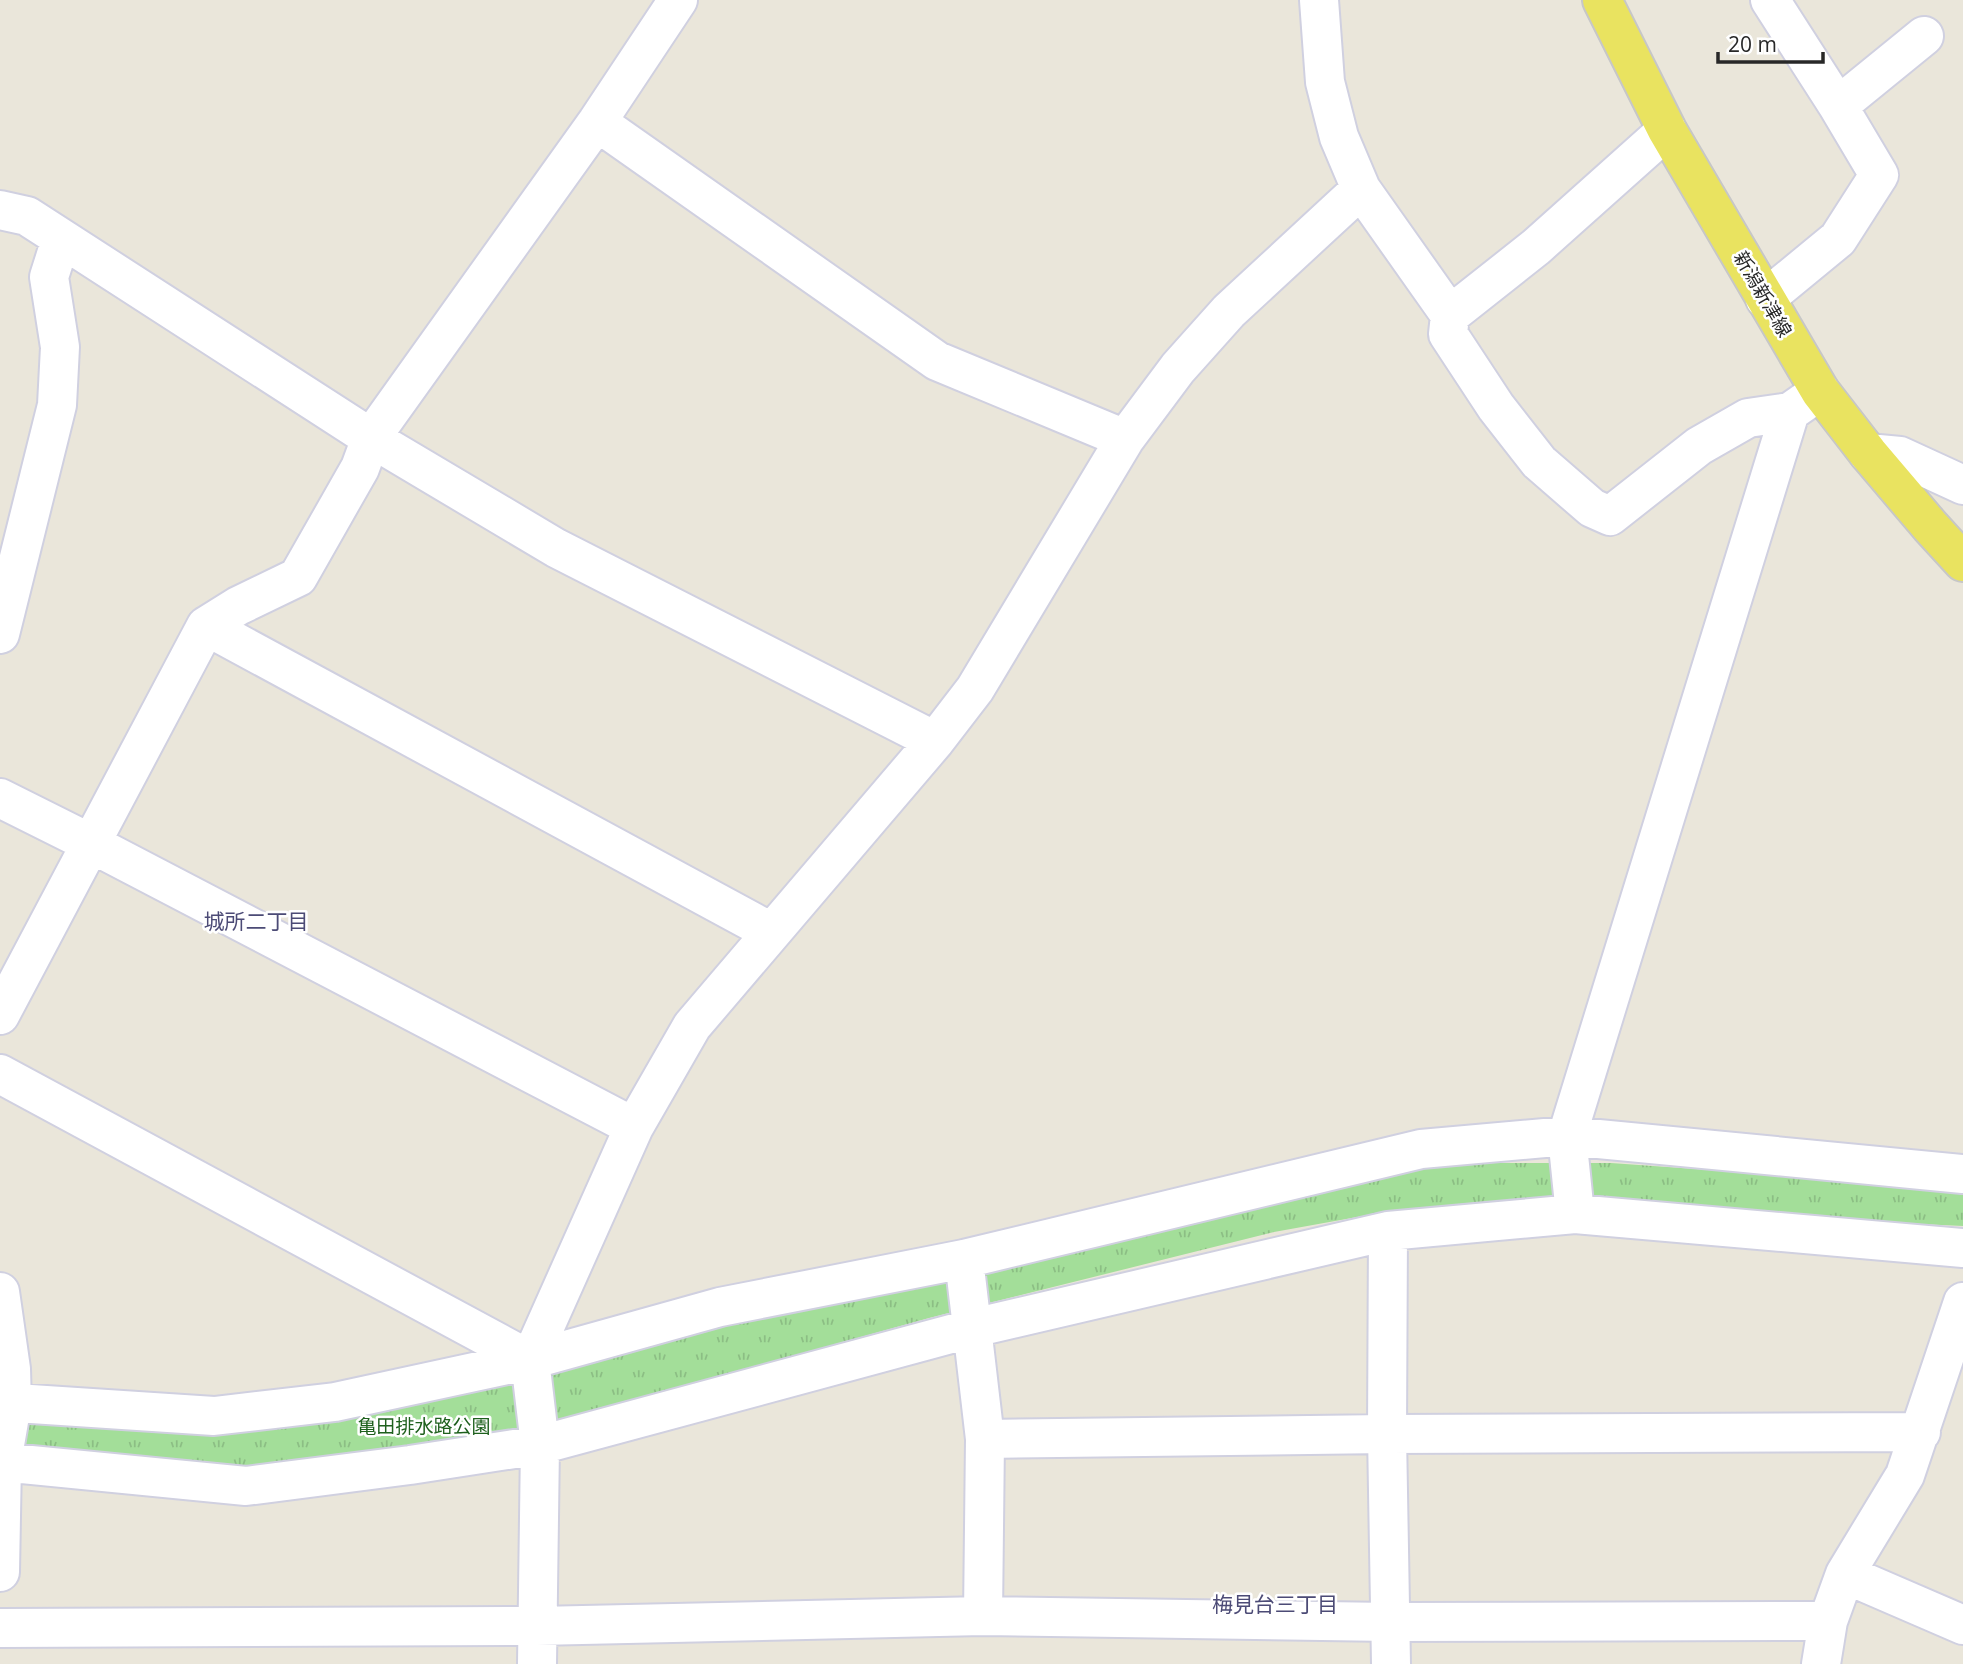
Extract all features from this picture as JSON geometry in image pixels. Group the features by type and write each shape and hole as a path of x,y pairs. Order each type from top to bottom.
{"main road":[{"name":"新潟新津線","path":"1608,2 1667,130 1765,299 1805,402 1868,453 1963,562"}],"street":[{"path":"0,1016 206,626 238,606 298,577 360,468 371,438 597,122 678,0"},
{"path":"1319,0 1325,82 1339,137 1361,189 1450,316 1448,334 1496,407 1539,462 1592,508 1610,516 1699,446 1748,418 1805,402"},
{"path":"1765,299 1838,239 1879,175 1770,0"},
{"path":"1838,106 1924,36"},
{"path":"597,122 937,361 1125,439"},
{"path":"1450,316 1536,247 1667,130"},
{"path":"537,1664 540,1445 530,1360 634,1127 692,1026 935,741 975,689 1125,439 1178,368 1228,311 1361,189"},
{"path":"0,209 27,216 371,438 556,548 935,741"},
{"path":"0,634 57,405 60,347 49,277 61,239"},
{"path":"1575,1214 1567,1136 1805,402"},
{"path":"1868,453 1900,456 1963,485"},
{"path":"206,626 771,932"},
{"path":"0,798 634,1127"},
{"path":"0,1074 530,1360"},
{"path":"6,1403 214,1416 335,1402 530,1360 720,1307 964,1259 1421,1149 1567,1136 1963,1174"},
{"path":"1,1462 246,1486 540,1445 973,1328 1388,1231 1575,1214 1963,1248"},
{"path":"1388,1231 1387,1434 1391,1664"},
{"path":"964,1259 985,1439 983,1616"},
{"path":"0,1292 11,1369 1,1462 0,1572"},
{"path":"1821,1664 1828,1621 1846,1574 1905,1475 1963,1302"},
{"path":"985,1439 1920,1432"},
{"path":"1846,1574 1963,1625"},
{"path":"0,1628 537,1626 983,1616 1391,1622 1828,1621"}],"green space":[{"name":"亀田排水路公園","path":"1495,1163 1611,1163 1963,1188 1963,1226 1495,1204 1385,1212 1274,1232 929,1318 600,1410 412,1456 300,1470 0,1454 0,1413 184,1431 916,1278 1396,1169"}],"district":[{"name":"城所二丁目","path":"256,922"},
{"name":"梅見台三丁目","path":"1275,1605"}]}
